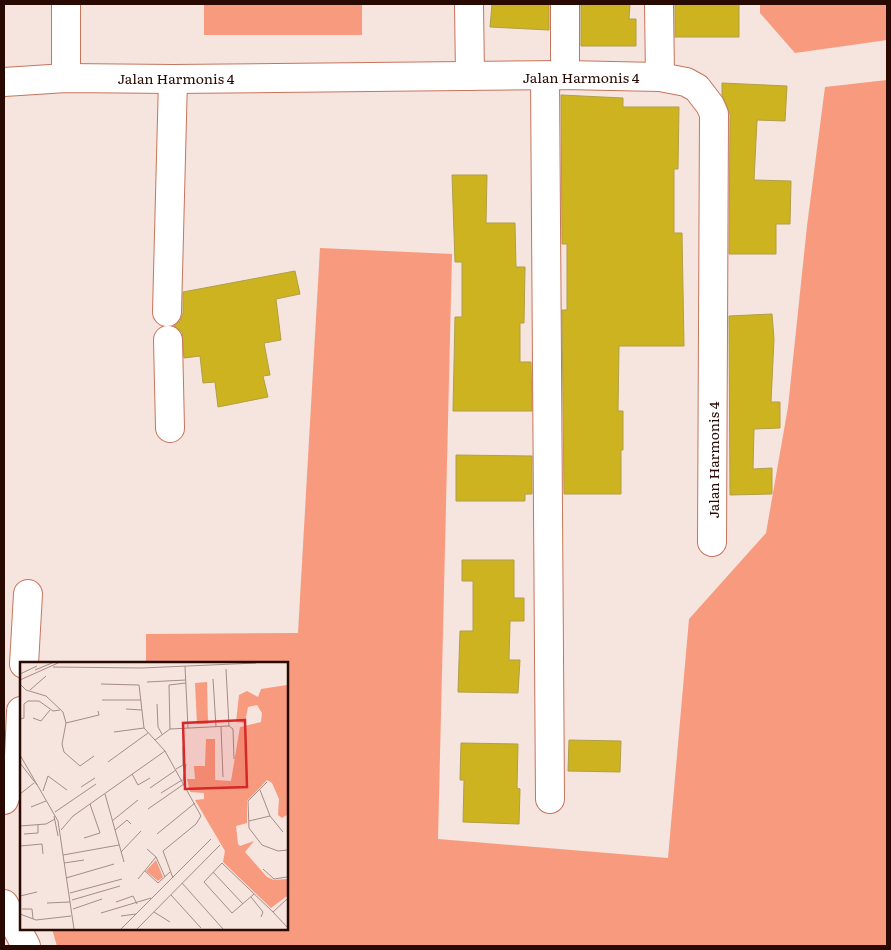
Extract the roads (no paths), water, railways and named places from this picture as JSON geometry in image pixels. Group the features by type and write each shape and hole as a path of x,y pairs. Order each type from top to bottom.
{"street":[{"path":"66,4 66,78"},
{"path":"469,4 470,76"},
{"path":"550,798 555,76 565,4"},
{"path":"659,4 660,77"},
{"name":"Jalan Harmonis 4","path":"4,82 66,78 555,76 660,77 686,82 697,88 710,105 714,114 712,542"},
{"path":"168,312 173,79"},
{"path":"168,340 170,428"},
{"path":"24,662 28,594"},
{"path":"4,800 19,757 20,734"},
{"path":"4,904 26,946"}]}
